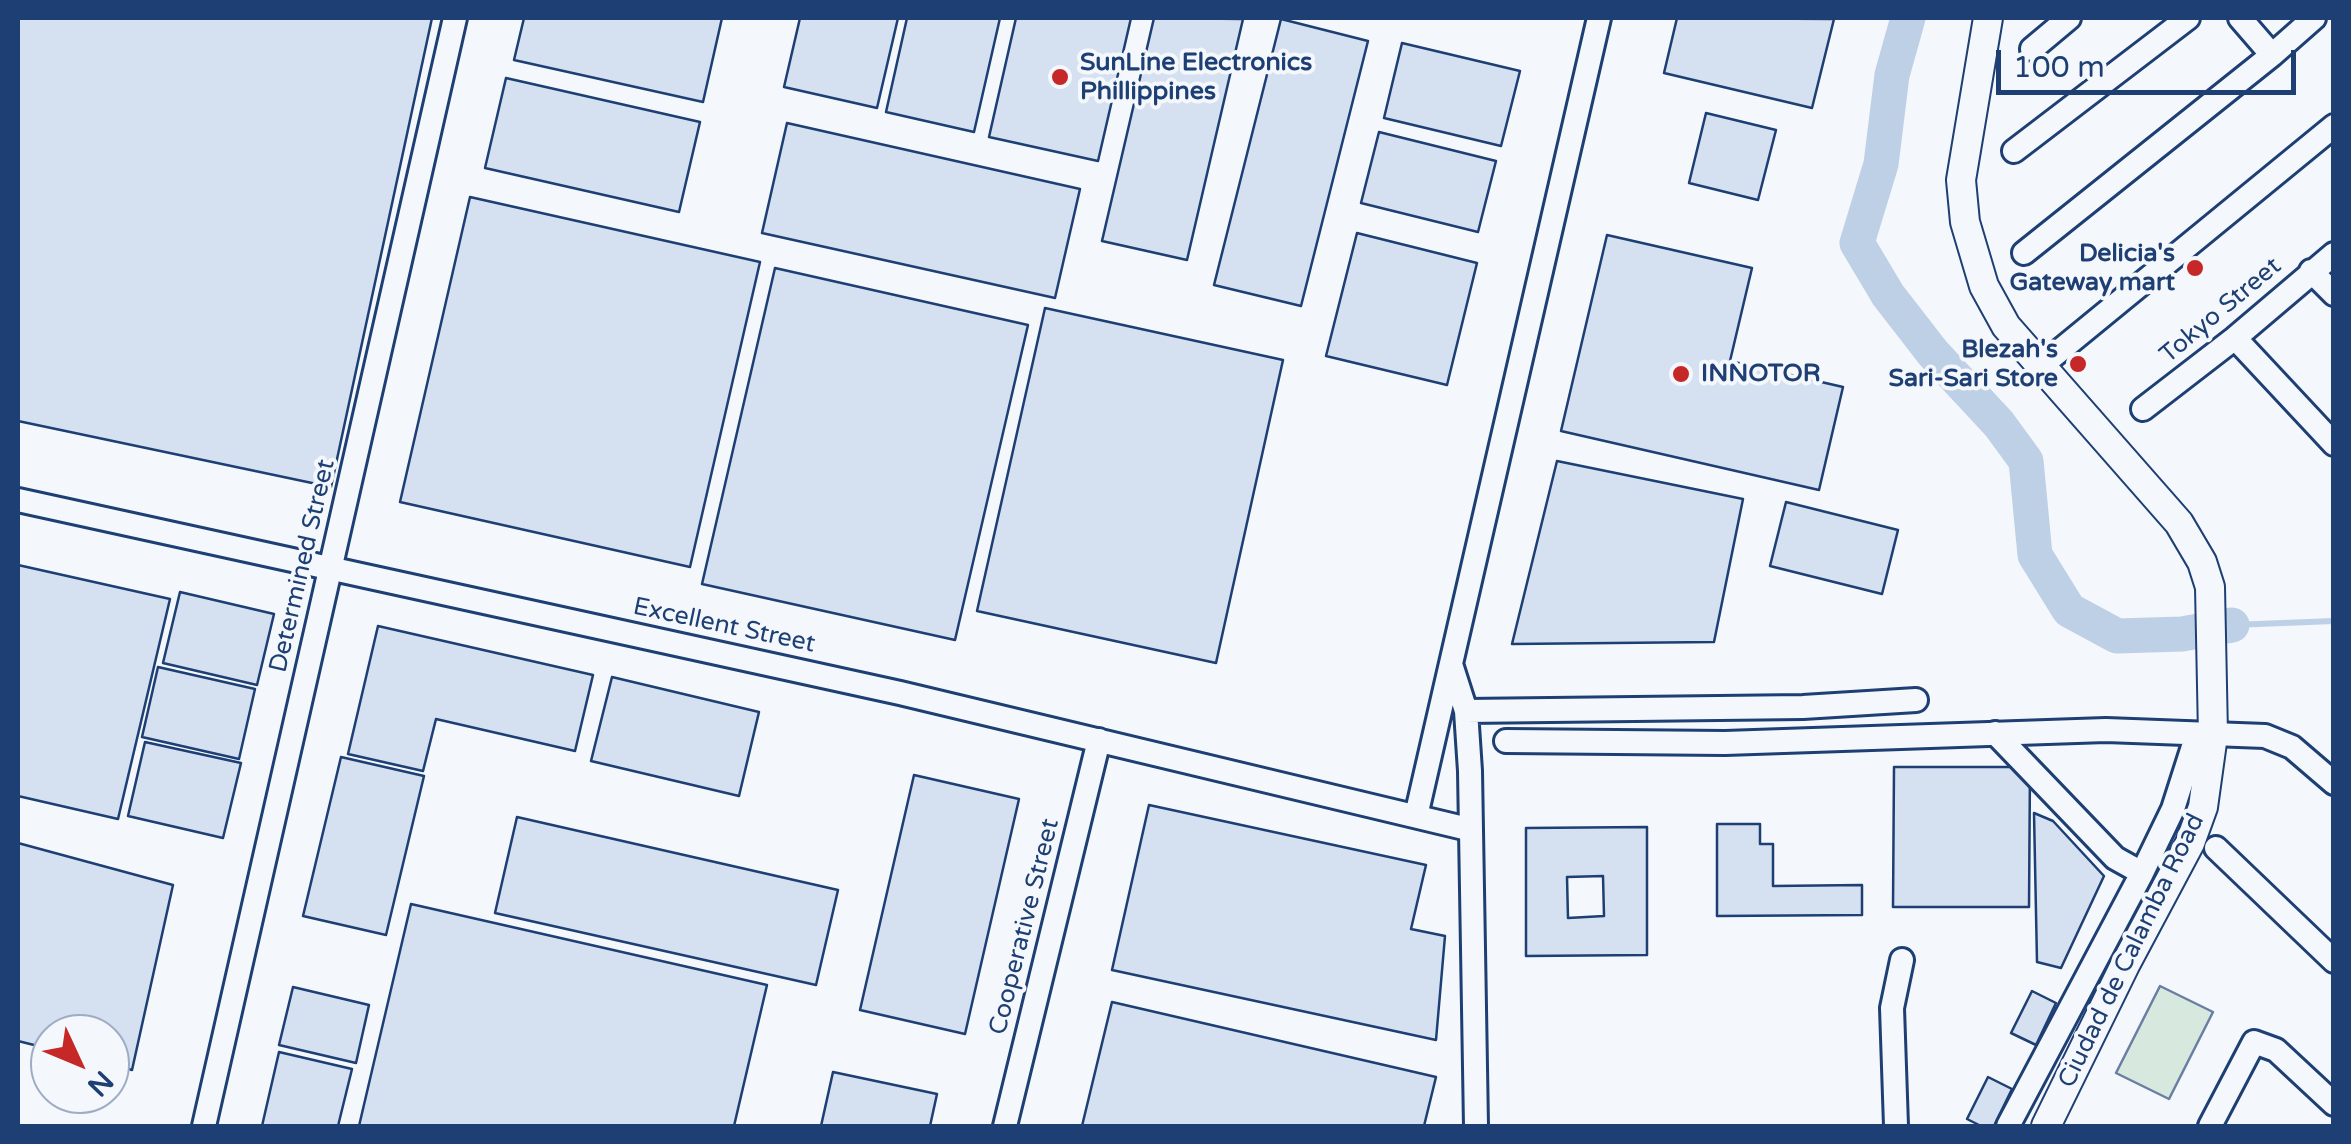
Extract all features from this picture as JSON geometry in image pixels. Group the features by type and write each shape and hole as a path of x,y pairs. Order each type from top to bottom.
{"main road":[{"name":"Ciudad de Calamba Road","path":"1988,18 1960,180 1965,222 1995,310 2179,523 2202,562 2210,587 2214,692 2205,734 2203,807 2190,843 2046,1126"}],"street":[{"name":"Determined Street","path":"204,1126 455,18"},
{"path":"2032,49 2069,18"},
{"path":"2014,152 2188,18"},
{"path":"2240,18 2272,55"},
{"path":"2024,253 2314,18"},
{"path":"1416,816 1592,19"},
{"path":"2041,366 2334,126"},
{"name":"Tokyo Street","path":"2143,410 2334,254"},
{"path":"2311,270 2334,294"},
{"path":"2235,338 2334,444"},
{"name":"Excellent Street","path":"18,500 880,688 1468,829"},
{"path":"1450,661 1466,712 1470,770 1476,1126"},
{"path":"1466,712 1803,707 1916,700"},
{"path":"1506,741 1683,743 2106,730 2205,734 2278,739 2334,783"},
{"path":"1995,733 2115,858 2142,873"},
{"path":"2008,1126 2142,873 2205,734"},
{"name":"Cooperative Street","path":"1005,1126 1098,740"},
{"path":"2216,848 2334,961"},
{"path":"1896,1126 1892,1008 1902,960"},
{"path":"2220,1121 2254,1042 2276,1050 2334,1104"}],"shaded area":[{"path":"2160,986 2213,1012 2169,1099 2116,1073"}],"building":[{"path":"18,18 432,18 331,487 18,421"},
{"path":"524,18 722,18 703,102 514,60"},
{"path":"800,18 898,18 877,108 784,87"},
{"path":"907,18 1000,18 974,132 886,112"},
{"name":"SunLine Electronics Phillippines","path":"1016,18 1131,18 1098,161 989,137"},
{"path":"1154,18 1243,19 1187,260 1102,241"},
{"path":"1677,18 1834,19 1812,108 1664,73"},
{"path":"1281,19 1368,41 1301,306 1214,285"},
{"path":"1402,43 1520,71 1501,146 1384,118"},
{"path":"506,78 700,122 679,212 485,168"},
{"path":"1706,113 1776,130 1758,200 1689,183"},
{"path":"787,123 1080,189 1055,298 762,233"},
{"path":"1379,132 1496,161 1478,232 1361,203"},
{"path":"470,197 760,262 690,567 400,502"},
{"path":"1357,233 1477,263 1447,385 1326,356"},
{"name":"INNOTOR","path":"1607,235 1752,268 1730,361 1843,387 1819,490 1561,431"},
{"path":"775,268 1028,325 955,640 702,584"},
{"path":"1045,308 1283,360 1216,663 977,611"},
{"path":"1557,461 1743,499 1714,642 1512,644"},
{"path":"1786,502 1898,530 1882,594 1770,566"},
{"path":"18,565 170,599 118,819 18,796"},
{"path":"180,592 274,614 257,685 163,663"},
{"path":"378,626 593,675 575,751 436,719 423,771 348,754"},
{"path":"158,667 255,689 239,759 142,737"},
{"path":"612,677 759,712 739,796 591,761"},
{"path":"145,742 241,763 223,838 128,816"},
{"path":"341,757 424,776 386,935 303,916"},
{"path":"1894,767 2030,767 2029,907 1893,907"},
{"path":"914,775 1019,799 965,1034 860,1010"},
{"path":"1149,805 1426,865 1411,929 1445,936 1436,1040 1112,970"},
{"path":"2034,813 2053,821 2104,876 2061,968 2037,962"},
{"path":"517,817 838,890 816,985 495,913"},
{"path":"1717,824 1760,824 1760,844 1773,844 1773,886 1862,885 1862,915 1717,916"},
{"path":"1647,827 1647,955 1526,956 1526,828","holes":["1603,876 1604,916 1568,918 1567,877"]},
{"path":"18,843 173,885 132,1070 130,1014 30,1014 30,1044 18,1041"},
{"path":"411,904 767,985 734,1126 359,1126"},
{"path":"293,987 369,1005 356,1063 279,1045"},
{"path":"2032,991 2056,1003 2036,1045 2011,1033"},
{"path":"1112,1002 1436,1077 1424,1126 1082,1126"},
{"path":"279,1052 352,1069 338,1126 262,1126"},
{"path":"833,1072 937,1094 930,1126 821,1126"},
{"path":"1988,1077 2012,1089 1994,1126 1981,1126 1967,1119"}],"waterway":[{"path":"1908,18 1892,75 1881,164 1857,243 1888,295 2026,461 2035,555 2069,610 2117,636 2182,634 2232,625"},
{"path":"2232,625 2334,621"}],"place":[{"name":"SunLine Electronics Phillippines","path":"1060,77"},
{"name":"Delicia's Gateway mart","path":"2195,268"},
{"name":"Blezah's Sari-Sari Store","path":"2078,364"},
{"name":"INNOTOR","path":"1681,374"}]}
